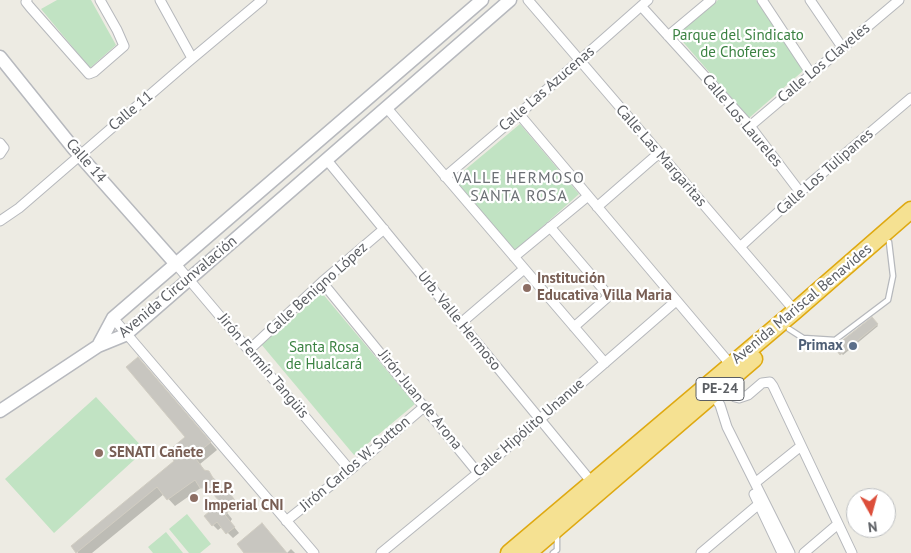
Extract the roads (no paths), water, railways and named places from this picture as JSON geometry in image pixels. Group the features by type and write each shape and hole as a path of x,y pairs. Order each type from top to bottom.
{"highway":[{"name":"Avenida Mariscal Benavides","path":"528,553 557,528 596,487 731,365 911,210"},
{"name":"Avenida Mariscal Benavides","path":"510,553 719,390 911,224"}],"street":[{"path":"27,0 26,2 30,7 89,74 124,46 100,0"},
{"path":"160,0 192,58"},
{"name":"Calle 11","path":"0,221 15,211 262,0"},
{"name":"Avenida Circunvalación","path":"98,346 112,318 482,0"},
{"name":"Avenida Circunvalación","path":"98,346 126,335 510,0"},
{"name":"Calle Las Margaritas","path":"528,0 795,311"},
{"path":"668,36 711,0"},
{"path":"762,0 811,74"},
{"path":"810,0 842,47"},
{"name":"Calle Los Claveles","path":"750,126 899,0"},
{"name":"Calle Las Azucenas","path":"445,176 520,114 644,3"},
{"name":"Calle Los Laureles","path":"644,3 668,36 750,126 800,192"},
{"path":"431,45 441,59"},
{"name":"Calle 14","path":"0,57 80,155 175,262"},
{"path":"384,86 391,102 445,176 605,363"},
{"name":"Calle Los Tulipanes","path":"740,246 800,192 911,98"},
{"path":"520,114 731,365"},
{"path":"0,143 4,148 0,154"},
{"path":"597,207 659,153"},
{"name":"Urb. Valle Hermoso","path":"326,159 596,487"},
{"path":"514,257 588,196"},
{"path":"550,227 609,296 574,327"},
{"name":"Calle Benigno López","path":"249,350 322,282 384,229"},
{"name":"Jirón Fermín Tangüis","path":"175,262 350,470"},
{"path":"461,323 524,269"},
{"name":"Jirón Juan de Arona","path":"322,282 478,473"},
{"name":"Calle Hipólito Unanue","path":"381,553 478,473 676,301"},
{"path":"112,318 314,553"},
{"path":"0,411 98,346"},
{"path":"790,553 726,426 720,405 719,390 739,398 748,395 762,383 770,382 852,553"},
{"name":"Jirón Carlos W. Sutton","path":"286,521 350,470 425,406"},
{"path":"755,483 801,446"},
{"path":"747,468 747,476 758,504 782,553"},
{"path":"702,553 758,504"},
{"path":"804,553 838,524"}],"lane":[{"path":"789,329 803,338 835,340 888,300 893,276 890,242"},
{"path":"553,553 557,550 557,528"}],"place":[{"name":"Institución Educativa Villa Maria","path":"527,288"},
{"name":"Primax","path":"853,346"},
{"name":"SENATI Cañete","path":"99,453"},
{"name":"I.E.P. Imperial CNI","path":"194,498"}],"district":[{"name":"VALLE HERMOSO SANTA ROSA","path":"519,187"}],"park label":[{"name":"Parque del Sindicato de Choferes","path":"738,44"},
{"name":"Santa Rosa de Hualcará","path":"324,356"}]}
